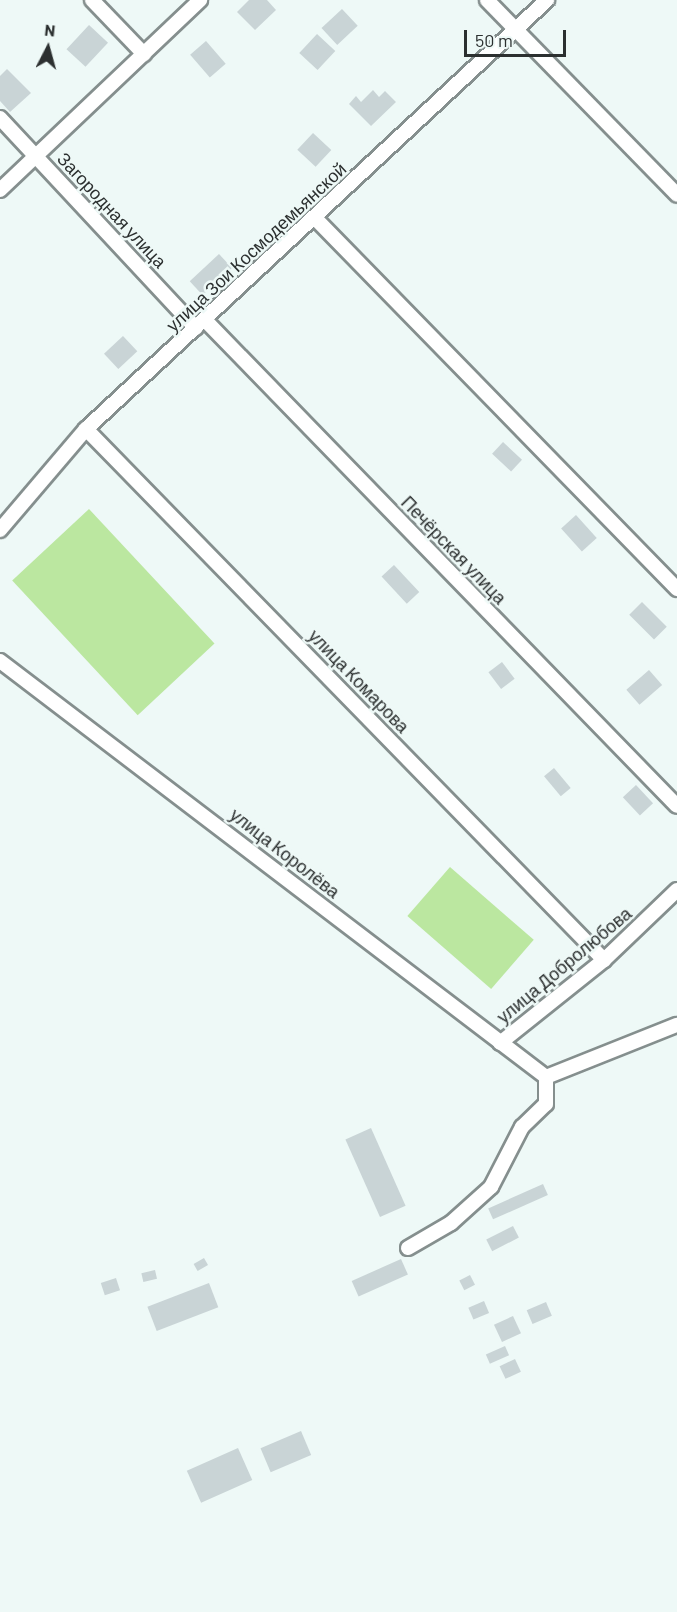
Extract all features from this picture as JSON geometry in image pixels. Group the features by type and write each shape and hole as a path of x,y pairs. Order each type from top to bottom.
{"street":[{"path":"92,0 144,54"},
{"path":"0,190 200,0"},
{"path":"487,0 677,195"},
{"name":"улица Зои Космодемьянской","path":"0,530 86,429 546,0"},
{"name":"Загородная улица","path":"0,118 201,324"},
{"path":"314,218 677,589"},
{"name":"Печёрская улица","path":"201,324 677,806"},
{"name":"улица Комарова","path":"86,429 604,960"},
{"name":"улица Королёва","path":"0,661 546,1077"},
{"name":"улица Добролюбова","path":"500,1042 604,960 677,890"},
{"path":"408,1248 451,1223 491,1187 522,1127 546,1104 546,1077 677,1025"}],"green space":[{"path":"89,509 214,644 138,715 12,581"},
{"path":"450,867 534,940 491,989 407,916"}],"building":[{"path":"249,0 267,0 276,10 255,30 237,12"},
{"path":"342,9 358,26 337,45 322,28"},
{"path":"89,25 108,43 86,67 66,49"},
{"path":"317,34 335,51 318,70 299,53"},
{"path":"206,41 226,64 210,77 190,55"},
{"path":"7,69 31,93 10,112 0,101 0,76"},
{"path":"373,90 379,97 385,91 396,102 371,126 349,104 356,96 361,102"},
{"path":"313,133 331,150 316,167 297,150"},
{"path":"219,254 232,268 203,295 190,281"},
{"path":"123,336 137,351 118,369 104,354"},
{"path":"503,442 522,460 511,471 492,454"},
{"path":"576,515 597,538 582,551 561,528"},
{"path":"394,565 419,592 407,604 382,577"},
{"path":"642,602 667,627 654,639 629,615"},
{"path":"502,662 515,679 501,689 488,672"},
{"path":"649,670 662,685 639,705 626,690"},
{"path":"554,768 571,788 561,796 544,776"},
{"path":"636,785 653,803 640,816 623,797"},
{"path":"371,1128 406,1206 380,1217 345,1139"},
{"path":"543,1184 548,1195 493,1219 488,1208"},
{"path":"513,1226 519,1238 492,1251 486,1240"},
{"path":"204,1258 208,1265 198,1271 194,1264"},
{"path":"401,1259 408,1275 359,1296 352,1281"},
{"path":"155,1270 157,1279 143,1282 141,1273"},
{"path":"470,1275 475,1285 464,1290 459,1280"},
{"path":"116,1278 120,1290 105,1295 101,1283"},
{"path":"209,1283 218,1307 157,1331 147,1307"},
{"path":"484,1301 489,1313 473,1320 468,1308"},
{"path":"546,1302 552,1316 533,1324 527,1310"},
{"path":"513,1316 521,1333 502,1342 494,1325"},
{"path":"505,1346 509,1355 490,1364 486,1355"},
{"path":"515,1359 521,1372 506,1379 500,1366"},
{"path":"301,1431 311,1455 271,1472 260,1448"},
{"path":"238,1448 252,1480 201,1503 187,1471"}]}
